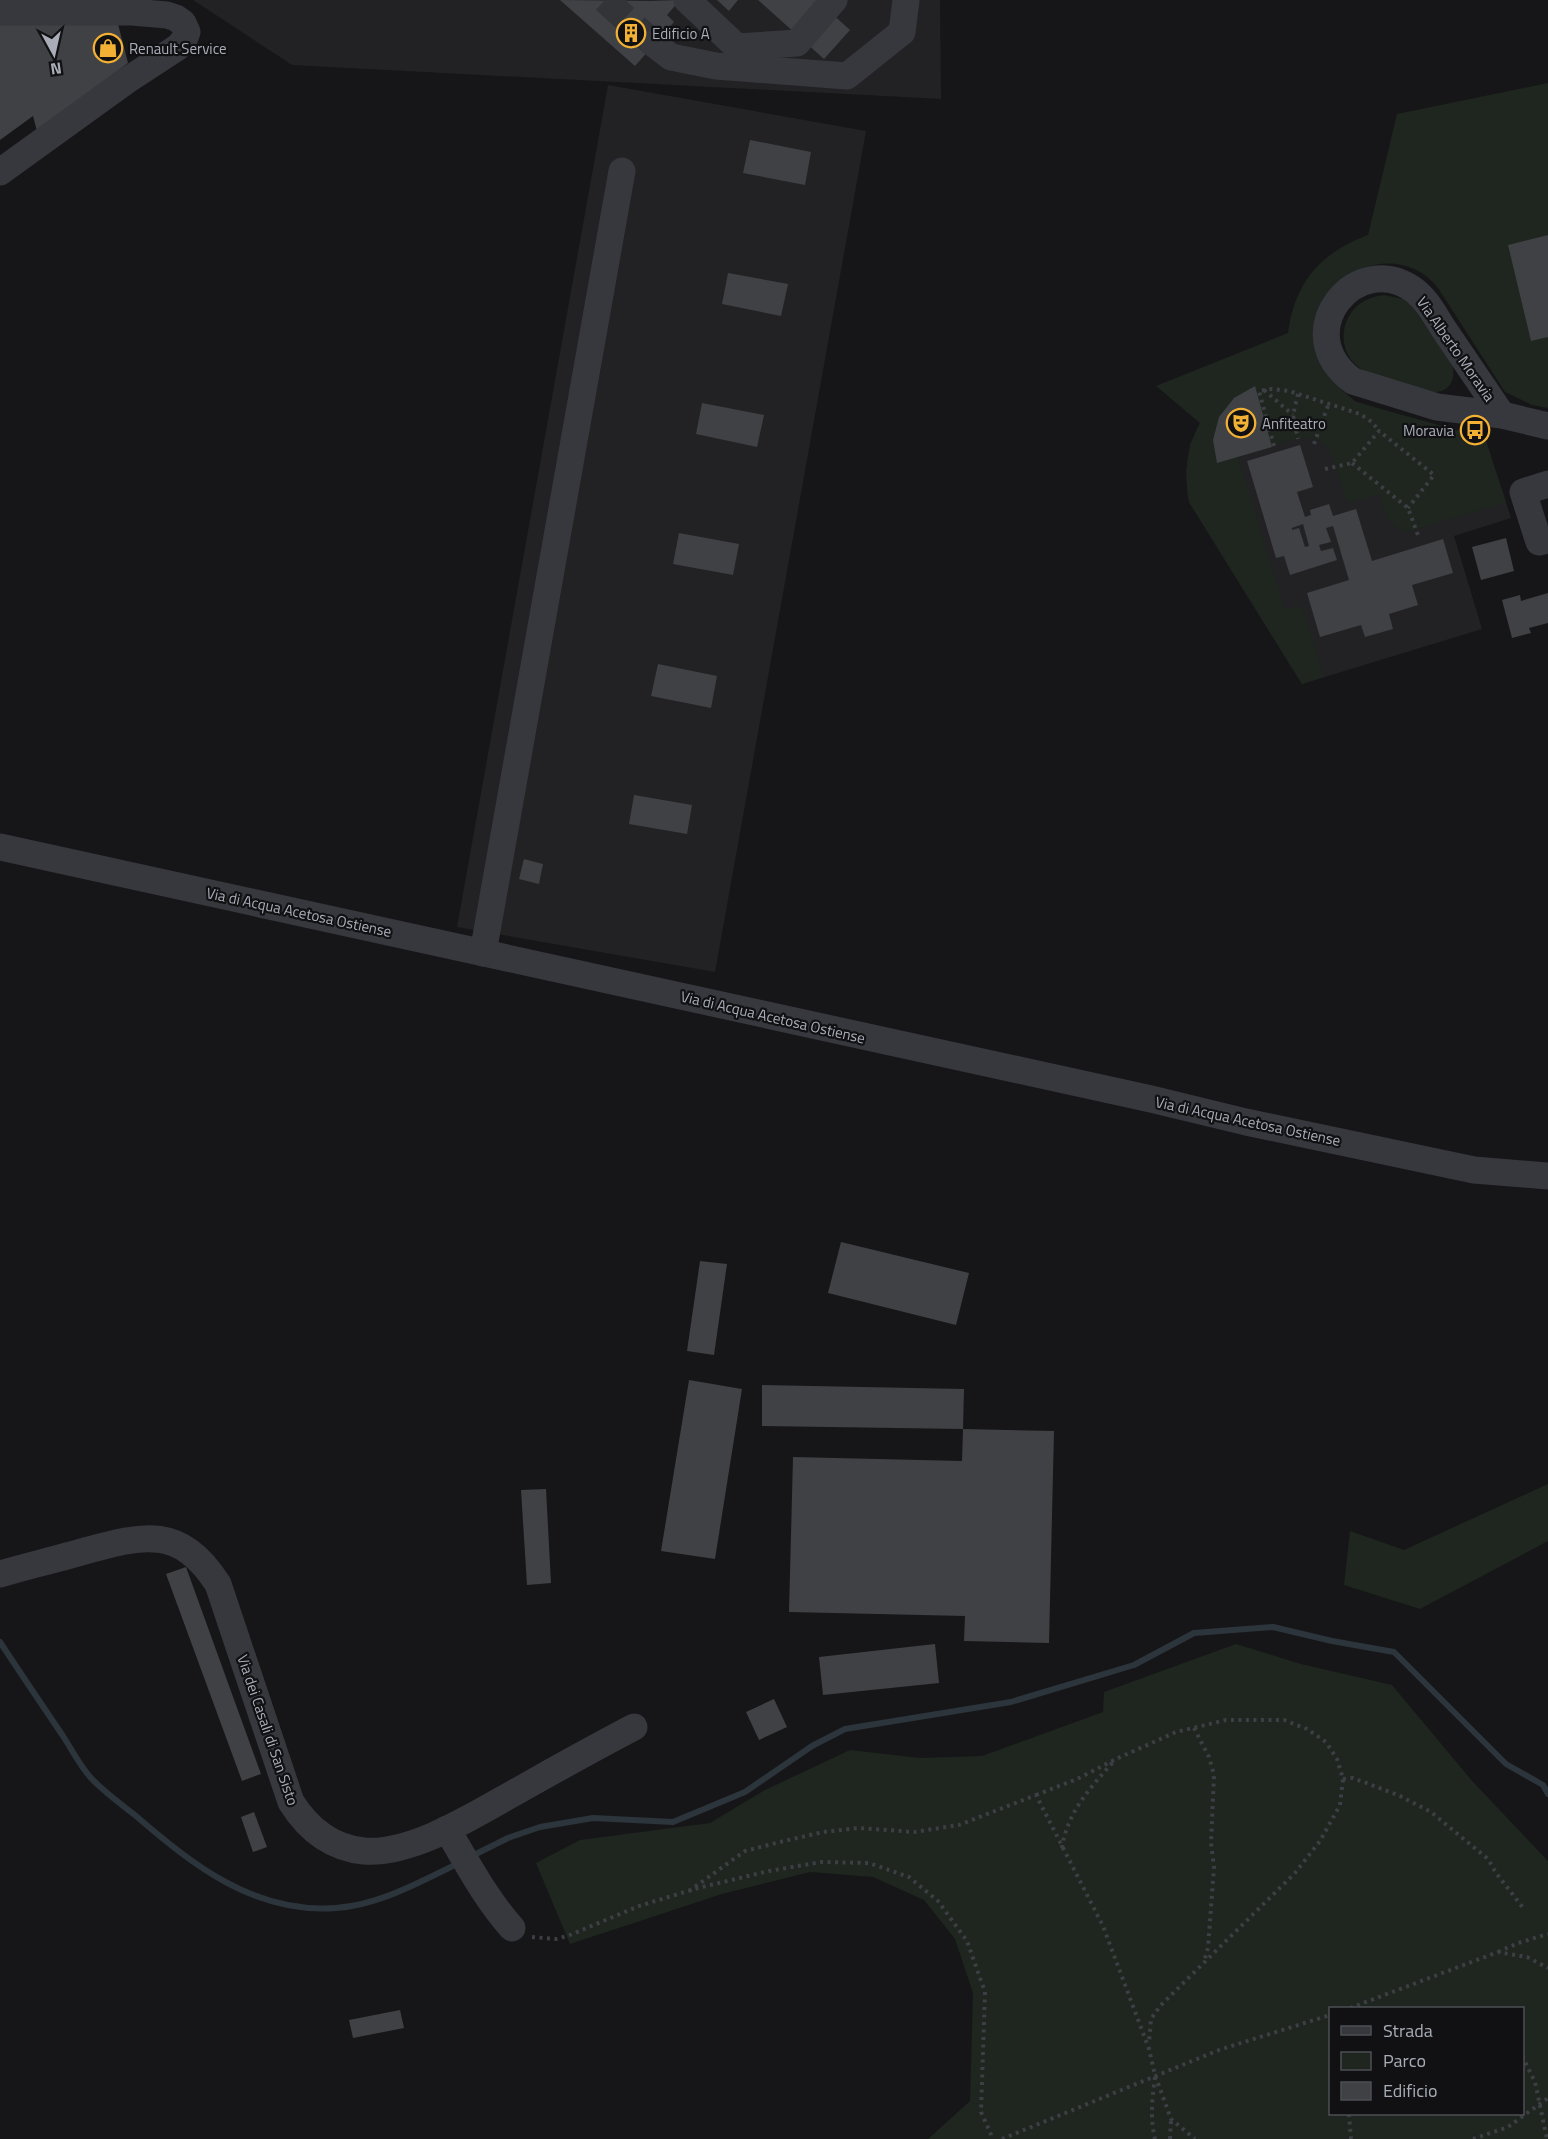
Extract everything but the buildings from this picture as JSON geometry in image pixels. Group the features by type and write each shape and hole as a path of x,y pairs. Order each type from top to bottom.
{"street":[{"path":"687,0 737,47 797,43 834,0"},
{"path":"654,44 671,57 716,66 847,76 902,32 906,0"},
{"path":"0,12 132,12 167,15 183,23 187,32 178,47 126,81 0,172"},
{"path":"483,953 622,171"},
{"name":"Via Alberto Moravia","path":"1502,415 1425,301 1408,286 1385,279 1362,282 1342,295 1334,305 1326,329 1329,353 1343,374 1353,381 1437,407 1502,415 1547,431"},
{"path":"1548,484 1523,492 1539,542 1548,540"},
{"name":"Via di Acqua Acetosa Ostiense","path":"0,847 1246,1122 1474,1170 1548,1176"},
{"name":"Via dei Casali di San Sisto","path":"0,1574 145,1537 168,1540 189,1549 205,1564 218,1584 285,1787 295,1808 309,1826 335,1843 366,1851 414,1842 453,1839 634,1727"},
{"path":"453,1839 473,1874 512,1928"}],"path":[{"path":"1264,390 1293,415"},
{"path":"1274,446 1259,391 1280,390 1298,394 1360,414 1434,475 1408,508"},
{"path":"1298,394 1293,415 1298,439"},
{"path":"1314,444 1329,404"},
{"path":"1325,469 1352,463 1379,431"},
{"path":"1352,463 1408,508 1419,538"},
{"path":"689,1891 745,1851 780,1842 823,1832 859,1828 914,1832 959,1826 1077,1779 1176,1732 1226,1720 1284,1720 1307,1729 1326,1742 1337,1759 1343,1779 1340,1805 1314,1849 1295,1873 1160,2006 1151,2019 1149,2049"},
{"path":"1194,1728 1209,1757 1214,1775 1211,1832 1214,1867 1208,1948 1204,1963"},
{"path":"1062,1848 1064,1834 1072,1815 1090,1788 1116,1759"},
{"path":"1343,1779 1353,1778 1380,1788 1431,1812 1488,1858 1496,1873 1524,1909"},
{"path":"1036,1796 1103,1926 1149,2049 1155,2075 1171,2119 1170,2139"},
{"path":"512,1928 537,1939 556,1939 639,1906 689,1891 769,1871 822,1862 869,1863 909,1877 938,1900 967,1941 985,1992 981,2112 993,2139"},
{"path":"1353,2007 1518,1943 1548,1934"},
{"path":"1498,1952 1527,1957 1548,1968"},
{"path":"1002,2139 1219,2050 1329,2015"},
{"path":"1524,2060 1535,2082 1547,2139"},
{"path":"1155,2075 1151,2101 1155,2139"},
{"path":"1473,2139 1508,2127 1548,2098"},
{"path":"1349,2115 1351,2139"},
{"path":"1171,2119 1195,2139"}],"shaded area":[{"path":"193,0 940,0 941,99 292,65"},
{"path":"608,85 866,131 715,972 457,927"},
{"path":"1291,380 1382,410 1485,438 1511,518 1454,536 1482,629 1302,684 1189,502 1186,473 1190,444 1203,418"}],"green space":[{"path":"1548,83 1548,408 1532,405 1505,392 1438,288 1427,276 1400,264 1370,266 1343,279 1332,290 1333,379 1356,402 1485,438 1506,502 1407,531 1394,526 1390,521 1379,494 1348,503 1331,453 1324,444 1316,439 1306,437 1287,441 1238,457 1285,610 1302,606 1324,677 1302,684 1189,502 1187,461 1195,432 1200,423 1156,386 1288,333 1297,299 1313,272 1323,260 1336,251 1368,235 1397,114"},
{"path":"1384,295 1403,299 1411,305 1452,364 1452,382 1442,391 1429,392 1378,377 1361,369 1349,356 1345,347 1344,334 1350,314 1362,302"},
{"path":"1548,1484 1548,1541 1420,1609 1344,1585 1350,1531 1404,1550"},
{"path":"1236,1644 1301,1664 1392,1685 1473,1782 1548,1861 1548,2139 928,2139 970,2101 973,1993 955,1939 924,1900 873,1877 810,1872 722,1894 570,1944 536,1863 580,1840 710,1823 765,1790 850,1750 920,1758 982,1756 1103,1712 1104,1692"}],"waterway":[{"path":"470,1857 508,1838 540,1827 593,1818 673,1822 745,1792 812,1746 845,1729 1011,1702 1134,1665 1194,1633 1273,1627 1394,1652 1506,1764 1543,1785 1548,1794"},
{"path":"0,1642 91,1778 180,1852 227,1883 252,1895 279,1903 307,1908 336,1908 384,1897 459,1863"}],"tunnel":[{"path":"605,0 654,44"}],"place":[{"name":"Edificio A","path":"631,33"},
{"name":"Renault Service","path":"108,48"},
{"name":"Anfiteatro","path":"1241,423"},
{"name":"Moravia","path":"1475,430"}]}
